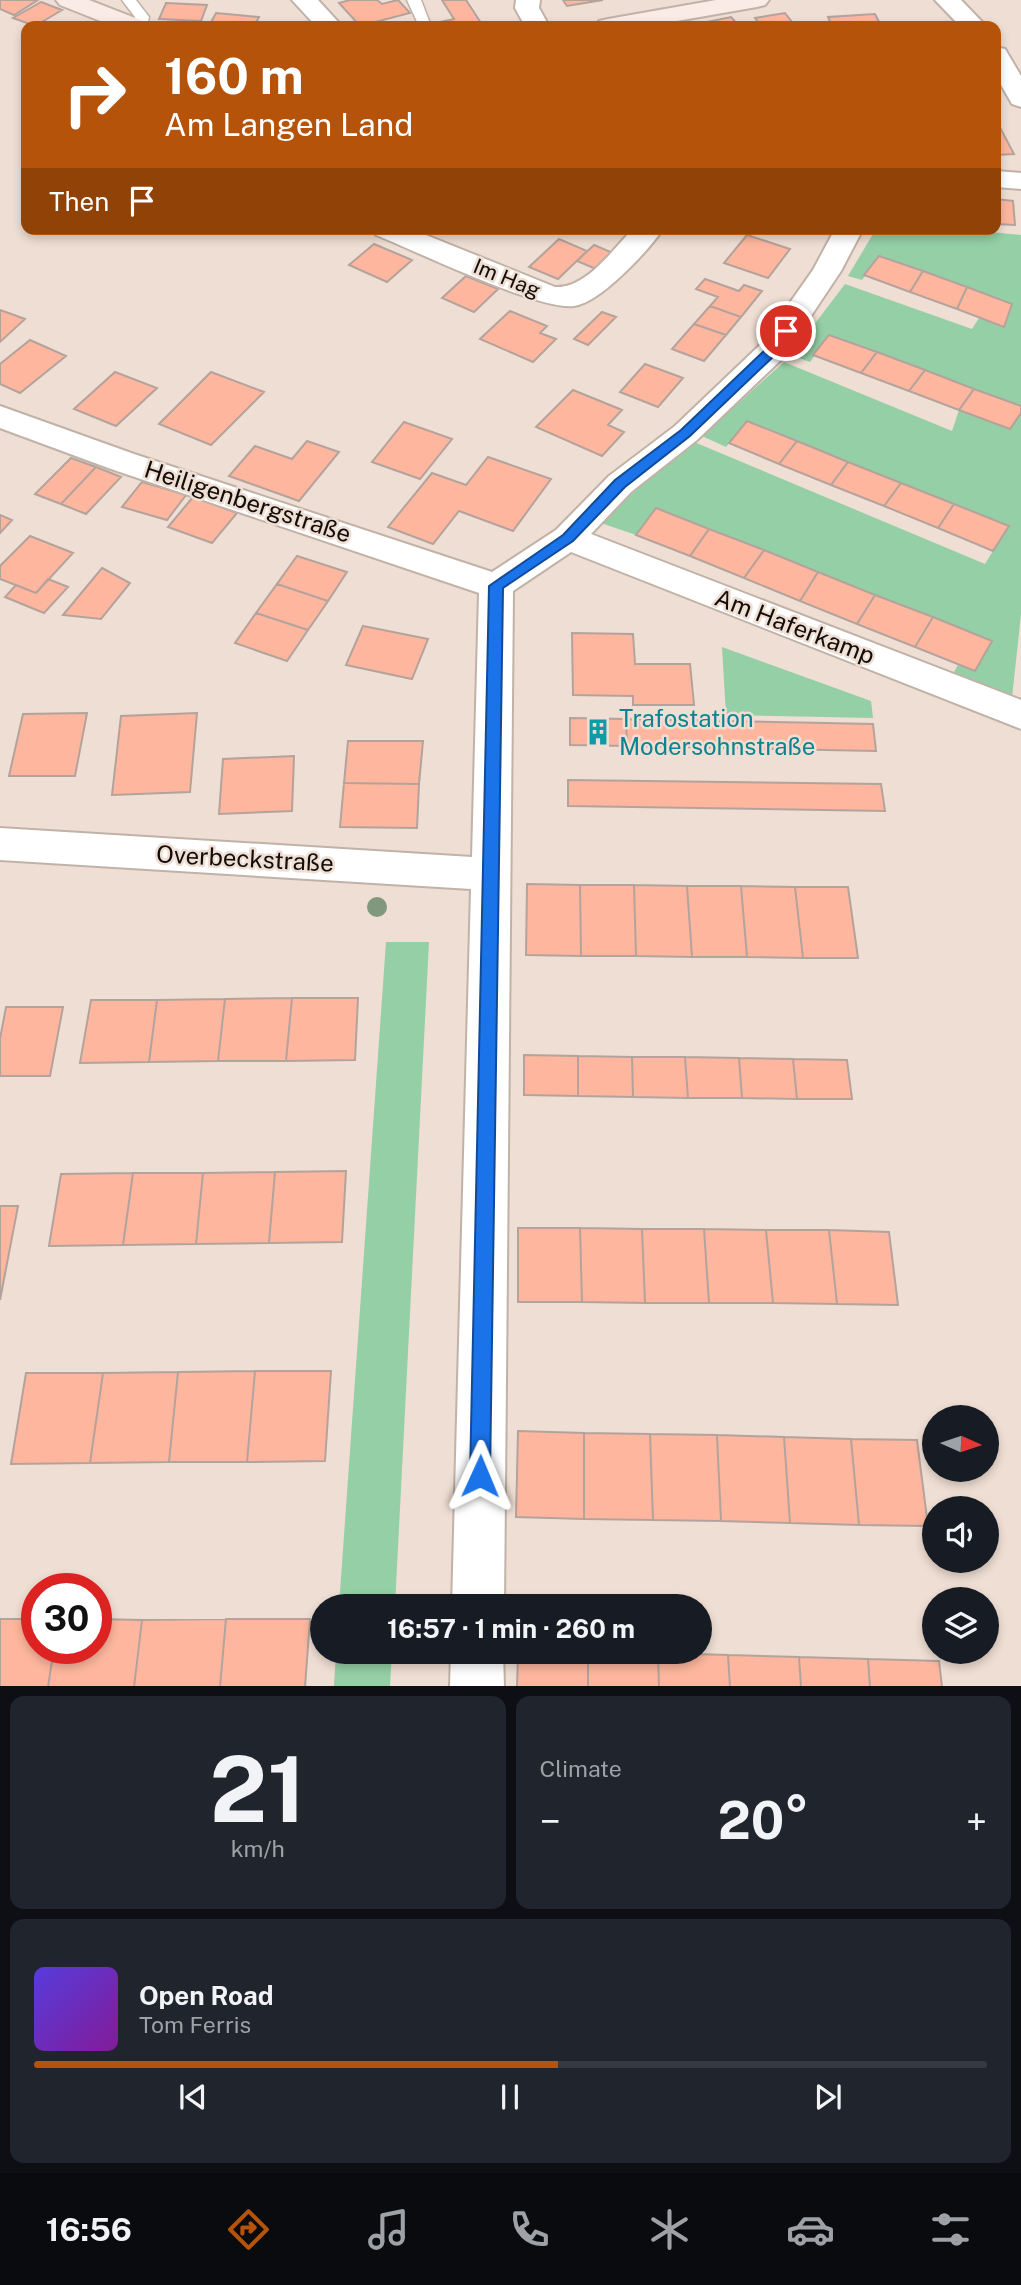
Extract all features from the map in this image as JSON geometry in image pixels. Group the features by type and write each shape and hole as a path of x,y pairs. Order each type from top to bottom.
{"street":[{"path":"68,0 121,21"},
{"path":"304,0 325,21"},
{"path":"528,0 527,8 534,21"},
{"path":"637,21 757,0"},
{"path":"947,0 969,21"},
{"path":"971,0 979,21"},
{"path":"1001,63 1021,99"},
{"path":"1001,179 1021,181"},
{"name":"Im Hag","path":"401,235 551,296 573,297 592,286 643,235"},
{"path":"478,1594 496,586 568,538 620,484 686,433 772,351 827,271 846,235"},
{"name":"Heiligenbergstraße","path":"0,416 75,446 365,539 496,586"},
{"name":"Am Haferkamp","path":"568,538 1021,715"},
{"name":"Overbeckstraße","path":"0,844 408,867 491,875"},
{"path":"477,1664 477,1686"}],"lane":[{"path":"129,0 142,17 142,21"},
{"path":"414,0 423,21"}],"green space":[{"path":"872,235 1021,235 1021,406 830,335 810,362 791,355 845,284 972,329 979,318 1004,327 1012,304 880,256 862,280 848,276"},
{"path":"784,362 952,431 959,410 1010,429 1021,413 1021,614 1012,698 951,677 958,665 975,671 991,641 657,508 636,535 598,522 694,442 985,564 1008,526 747,421 726,447 702,436"},
{"path":"722,647 871,701 873,718 726,715"},
{"path":"386,942 429,942 396,1594 340,1594"},
{"path":"335,1664 391,1664 390,1686 334,1686"}],"building":[{"path":"0,0 38,0 14,15 0,9"},
{"path":"350,0 377,0 382,4 398,0 410,13 379,21 355,21 339,3"},
{"path":"442,0 466,0 480,21 445,21 454,19"},
{"path":"563,0 603,0 567,6"},
{"path":"41,2 62,10 43,21 21,21 13,18"},
{"path":"166,3 207,5 201,21 159,19"},
{"path":"216,13 259,17 257,21 212,21"},
{"path":"785,13 791,21 757,21 755,18"},
{"path":"875,14 878,21 830,21 828,17"},
{"path":"731,17 735,21 712,21"},
{"path":"1001,129 1014,154 1001,155"},
{"path":"1001,200 1013,201 1015,225 1001,224"},
{"path":"747,235 790,249 768,278 724,263"},
{"path":"559,239 587,251 558,279 529,267"},
{"path":"374,244 412,260 387,282 349,265"},
{"path":"594,245 613,253 596,269 577,261"},
{"path":"879,256 923,271 910,292 864,275"},
{"path":"923,271 967,287 957,309 910,292"},
{"path":"466,276 498,289 474,312 442,298"},
{"path":"705,279 739,291 744,285 762,291 741,317 710,306 718,297 696,289"},
{"path":"967,287 1012,304 1004,327 957,309"},
{"path":"710,306 741,317 726,335 694,324"},
{"path":"0,310 25,319 0,342"},
{"path":"510,311 547,326 540,333 556,339 533,362 480,339"},
{"path":"602,312 616,317 588,345 574,339"},
{"path":"694,324 726,335 704,361 672,349"},
{"path":"829,335 877,352 861,373 813,355"},
{"path":"30,340 66,356 20,393 0,384 0,364"},
{"path":"877,352 925,370 909,391 861,373"},
{"path":"645,364 683,378 658,407 620,392"},
{"path":"925,370 974,389 959,410 909,391"},
{"path":"115,372 157,388 116,426 74,409"},
{"path":"211,372 264,392 211,445 159,424"},
{"path":"974,389 1021,406 1021,413 1010,429 959,410"},
{"path":"573,390 622,410 608,425 624,432 602,456 536,427"},
{"path":"747,421 797,441 779,464 729,443"},
{"path":"404,422 452,439 420,479 372,462"},
{"path":"307,441 339,452 299,501 229,476 255,446 292,459"},
{"path":"797,441 848,462 831,485 779,464"},
{"path":"488,457 551,479 513,531 459,511 433,544 388,527 432,473 466,485"},
{"path":"71,458 96,467 61,504 35,494"},
{"path":"848,462 901,483 884,506 831,485"},
{"path":"96,467 121,477 86,514 61,504"},
{"path":"142,482 186,495 167,520 122,507"},
{"path":"901,483 954,504 938,528 884,506"},
{"path":"193,497 237,513 212,543 168,527"},
{"path":"954,504 1009,526 993,551 938,528"},
{"path":"656,508 709,529 690,556 636,535"},
{"path":"0,515 12,520 0,533"},
{"path":"709,529 764,550 744,578 690,556"},
{"path":"30,536 73,553 36,593 0,579 0,566"},
{"path":"764,550 818,572 800,601 744,578"},
{"path":"297,556 347,572 328,601 277,584"},
{"path":"102,568 130,583 101,619 63,615"},
{"path":"818,572 875,595 857,624 800,601"},
{"path":"48,579 68,587 44,613 5,597 16,585 36,593"},
{"path":"277,584 328,601 308,630 256,613"},
{"path":"875,595 933,617 915,647 857,624"},
{"path":"256,613 308,630 287,661 235,643"},
{"path":"933,617 992,641 975,671 915,647"},
{"path":"363,626 428,639 412,679 346,665"},
{"path":"572,633 633,634 635,664 690,664 694,705 633,705 633,696 573,695"},
{"path":"87,713 75,776 9,776 23,714"},
{"path":"197,713 190,792 112,795 121,716"},
{"name":"Trafostation Modersohnstraße","path":"570,718 626,719 627,746 570,745"},
{"path":"626,719 873,724 876,751 627,746"},
{"path":"348,741 423,741 419,784 344,783"},
{"path":"294,756 292,811 219,814 223,759"},
{"path":"568,780 881,784 885,811 568,806"},
{"path":"344,783 419,784 417,828 340,827"},
{"path":"527,884 580,885 581,956 526,955"},
{"path":"580,885 634,885 636,956 581,956"},
{"path":"634,885 687,886 692,957 636,956"},
{"path":"687,886 741,886 747,957 692,957"},
{"path":"741,886 795,887 803,958 747,957"},
{"path":"795,887 848,887 858,958 803,958"},
{"path":"292,998 358,998 355,1060 286,1061"},
{"path":"292,998 286,1061 218,1061 225,999"},
{"path":"225,999 218,1061 149,1062 157,1000"},
{"path":"91,1000 157,1000 149,1062 80,1063"},
{"path":"6,1007 63,1007 50,1076 0,1076 0,1039"},
{"path":"524,1055 578,1056 578,1096 524,1095"},
{"path":"578,1056 632,1057 633,1097 578,1096"},
{"path":"632,1057 685,1057 688,1098 633,1097"},
{"path":"685,1057 739,1058 742,1098 688,1098"},
{"path":"739,1058 793,1059 797,1099 742,1098"},
{"path":"793,1059 847,1060 852,1099 797,1099"},
{"path":"346,1171 342,1242 269,1243 275,1172"},
{"path":"275,1172 269,1243 196,1244 203,1173"},
{"path":"133,1173 123,1245 49,1246 61,1174"},
{"path":"133,1173 203,1173 196,1244 123,1245"},
{"path":"0,1206 18,1206 0,1300"},
{"path":"518,1228 580,1228 582,1302 518,1302"},
{"path":"580,1228 642,1229 645,1303 582,1302"},
{"path":"642,1229 704,1229 709,1303 645,1303"},
{"path":"704,1229 766,1230 773,1303 709,1303"},
{"path":"766,1230 829,1230 837,1304 773,1303"},
{"path":"829,1230 889,1232 898,1305 837,1304"},
{"path":"255,1371 247,1462 169,1462 178,1372"},
{"path":"255,1371 331,1371 325,1461 247,1462"},
{"path":"178,1372 169,1462 90,1463 103,1373"},
{"path":"26,1373 103,1373 90,1463 11,1464"},
{"path":"518,1431 584,1433 584,1519 516,1517"},
{"path":"584,1433 650,1434 653,1520 584,1519"},
{"path":"650,1434 717,1435 721,1521 653,1520"},
{"path":"717,1435 784,1437 790,1523 721,1521"},
{"path":"784,1437 851,1439 859,1525 790,1523"},
{"path":"851,1439 917,1440 924,1496 922,1496 922,1526 859,1525"},
{"path":"0,1619 21,1619 21,1664 52,1664 48,1686 0,1686"},
{"path":"112,1619 142,1620 134,1686 48,1686 52,1664 112,1664"},
{"path":"226,1619 220,1686 134,1686 142,1620"},
{"path":"226,1619 310,1619 305,1686 220,1686"},
{"path":"712,1655 728,1655 730,1686 659,1686 658,1664 712,1664"},
{"path":"728,1655 799,1657 801,1686 730,1686"},
{"path":"799,1657 868,1659 870,1686 801,1686"},
{"path":"868,1659 922,1661 922,1664 939,1664 942,1686 870,1686"},
{"path":"518,1664 588,1664 588,1686 517,1686"},
{"path":"588,1664 658,1664 659,1686 588,1686"}],"place":[{"name":"Trafostation Modersohnstraße","path":"598,732"}],"route":[{"path":"480,1476 496,586 568,538 620,484 686,433 772,351 786,331"}]}
